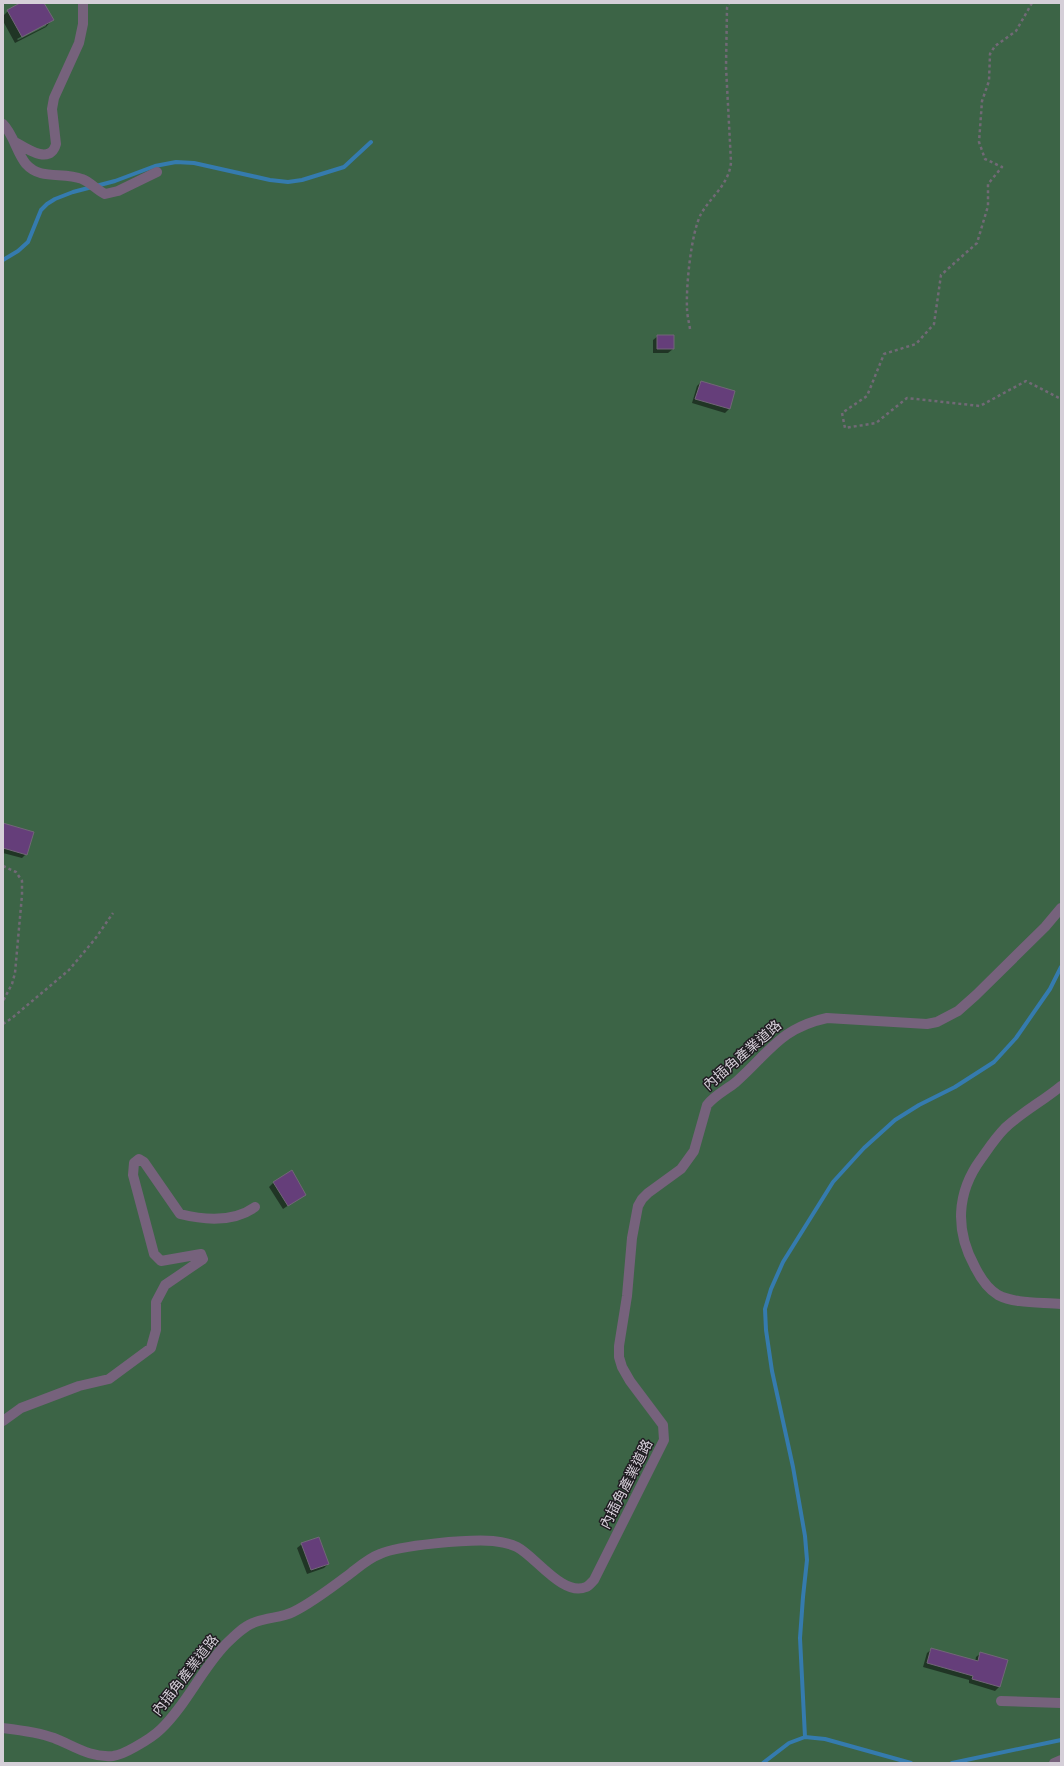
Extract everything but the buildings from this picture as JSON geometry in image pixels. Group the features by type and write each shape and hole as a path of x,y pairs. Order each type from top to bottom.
{"street":[{"path":"15,142 39,155 51,153 54,150 56,144 52,109 54,98 79,43 82,32 84,3"},
{"path":"3,124 8,129 23,159 34,171 44,175 83,179 105,194 118,191 157,172"},
{"name":"內插角產業道路","path":"3,1728 34,1732 54,1738 87,1753 102,1756 115,1756 127,1752 149,1739 161,1729 174,1714 206,1668 226,1644 241,1630 253,1623 294,1611 338,1583 373,1557 392,1550 467,1541 492,1541 507,1543 519,1548 561,1583 570,1587 586,1587 594,1580 664,1440 660,1420 630,1381 622,1367 619,1357 620,1338 627,1296 632,1238 638,1206 648,1193 682,1169 688,1162 694,1151 707,1105 712,1099 735,1083 783,1036 812,1021 827,1018 927,1024 937,1022 958,1011 1023,948 1061,908"},
{"path":"1061,1086 1005,1128 980,1161 966,1185 961,1206 961,1232 968,1255 981,1279 998,1295 1022,1301 1061,1304"},
{"path":"3,1421 21,1408 79,1386 109,1379 151,1348 156,1330 156,1302 165,1284 203,1259 201,1254 161,1261 154,1254 133,1174 134,1163 139,1159 144,1162 180,1214 197,1218 221,1218 250,1211 255,1207"},
{"path":"1001,1700 1061,1703"},
{"path":"1054,1763 1061,1760"}],"path":[{"path":"690,329 687,309 687,290 689,267 697,224 704,210 726,181 730,172 731,162 726,67 727,8 729,3"},
{"path":"1032,3 1016,31 996,46 990,54 989,81 982,101 979,142 985,159 1002,167 988,184 988,206 977,243 941,275 934,324 916,344 884,354 867,396 842,413 845,428 876,423 907,398 980,406 1026,381 1061,399"},
{"path":"3,866 16,872 22,881 15,973 12,984 3,1001"},
{"path":"3,1024 69,970 95,939 113,913"}],"green space":[{"path":"3,3 1061,3 1061,1763 3,1763"}],"waterway":[{"path":"3,260 18,251 28,242 41,210 47,204 73,192 115,181 155,166 176,162 194,163 270,180 288,182 302,180 344,167 371,142"},
{"path":"805,1737 800,1638 807,1560 805,1536 793,1467 772,1371 766,1330 765,1309 771,1289 783,1262 833,1182 864,1148 895,1120 919,1105 955,1087 994,1062 1016,1038 1050,989 1061,967"},
{"path":"763,1763 789,1743 805,1737 825,1739 911,1763"},
{"path":"952,1763 1061,1740"}]}
